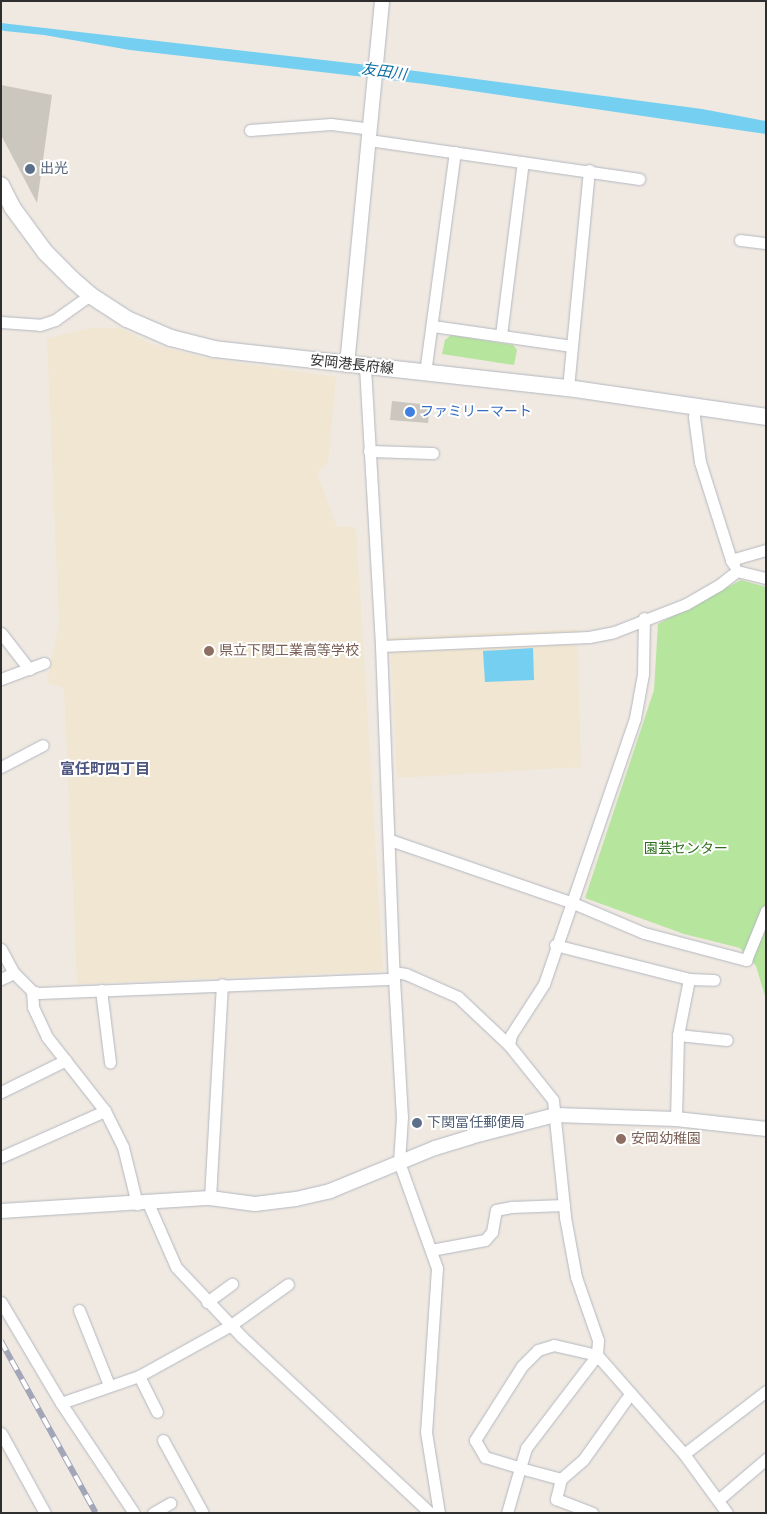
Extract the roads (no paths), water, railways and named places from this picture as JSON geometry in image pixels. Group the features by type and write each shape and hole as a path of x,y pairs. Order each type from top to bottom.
{"main road":[{"name":"安岡港長府線","path":"1,185 12,207 45,252 90,295 126,318 171,338 214,349 568,388 766,417"}],"street":[{"path":"346,365 382,1"},
{"path":"250,130 330,124 455,152 589,170 639,179"},
{"path":"425,373 433,326 455,152"},
{"path":"500,335 523,162"},
{"path":"568,388 589,170"},
{"path":"740,240 766,243"},
{"path":"1,322 40,325 55,320 90,295"},
{"path":"433,326 572,346"},
{"path":"365,367 381,646 394,975 402,1117 399,1162 437,1268 426,1432 439,1513"},
{"path":"695,408 694,417 700,462 731,560 737,571 766,578"},
{"path":"369,451 433,453"},
{"path":"731,560 766,550"},
{"path":"381,646 589,637 614,632 644,618 686,604 719,585 737,571"},
{"path":"509,1045 511,1035 544,984 635,718 642,674 644,618"},
{"path":"1,633 29,668"},
{"path":"1,679 44,663"},
{"path":"1,767 43,744"},
{"path":"390,840 573,903 644,933 746,960 766,911"},
{"path":"556,945 689,979 714,980"},
{"path":"1,949 14,973 32,991 39,993 406,974 458,997 509,1045 553,1100 564,1206 576,1277 598,1340 597,1355 526,1448 508,1513"},
{"path":"1,979 14,973"},
{"path":"676,1119 678,1035 689,979"},
{"path":"210,1198 222,984"},
{"path":"101,990 110,1062"},
{"path":"32,991 33,1007 47,1037 105,1110 123,1147 142,1204 176,1267 207,1302 430,1513"},
{"path":"678,1035 726,1040"},
{"path":"1,1092 66,1060"},
{"path":"1,1156 105,1110"},
{"path":"1,1211 142,1204 210,1198 254,1204 296,1199 330,1191 399,1162 470,1137 555,1115 676,1119 766,1128"},
{"path":"431,1250 485,1240 492,1232 496,1210 511,1207 564,1206"},
{"path":"207,1302 232,1284"},
{"path":"61,1403 109,1384 139,1376 231,1325 288,1284"},
{"path":"1,1302 61,1403 134,1513"},
{"path":"79,1310 109,1384"},
{"path":"561,1479 485,1457 475,1440 522,1366 538,1350 554,1345 597,1355 684,1454 727,1513"},
{"path":"139,1376 157,1412"},
{"path":"684,1454 766,1391"},
{"path":"592,1513 556,1499 561,1479 583,1460 630,1394"},
{"path":"1,1433 45,1513"},
{"path":"169,1445 194,1484 203,1513"},
{"path":"718,1500 766,1459"},
{"path":"153,1513 170,1503"}],"water":[{"name":"友田川","path":"1,23 393,68 702,109 766,121 766,134 425,84 130,50 44,35 5,31 1,30"},
{"path":"533,648 534,680 485,682 483,651"}],"railway":[{"path":"1,1341 96,1513"}],"place":[{"name":"出光","path":"30,169"},
{"name":"ファミリーマート","path":"410,412"},
{"name":"県立下関工業高等学校","path":"209,651"},
{"name":"下関冨任郵便局","path":"417,1123"},
{"name":"安岡幼稚園","path":"621,1139"}],"district":[{"name":"富任町四丁目","path":"105,770"}],"park label":[{"name":"園芸センター","path":"686,849"}]}
